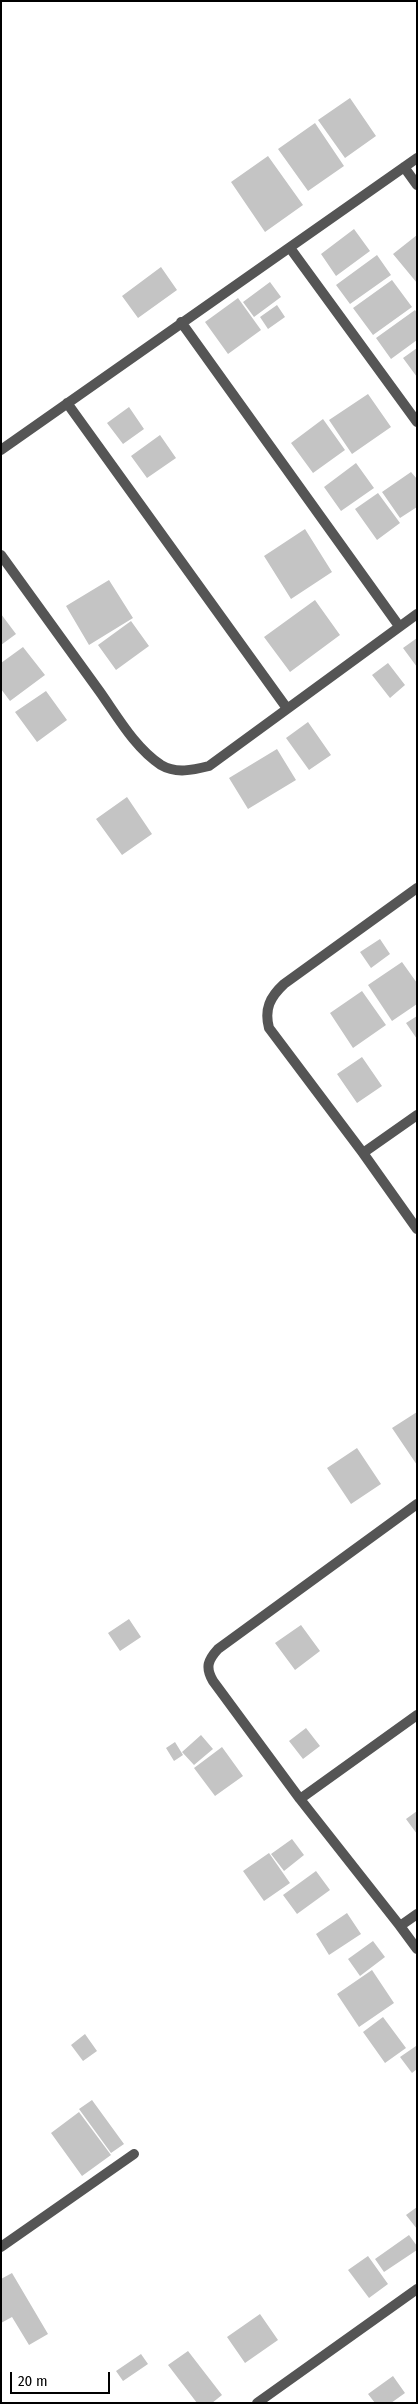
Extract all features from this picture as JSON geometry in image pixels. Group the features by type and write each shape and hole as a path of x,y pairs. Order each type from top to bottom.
{"street":[{"path":"1,450 417,158"},
{"path":"404,167 417,185"},
{"path":"290,248 417,422"},
{"path":"181,322 399,626"},
{"path":"67,403 286,707"},
{"path":"1,555 126,729 150,756 162,766 177,771 194,770 209,766 286,707 417,614"},
{"path":"417,888 284,984 273,995 268,1005 266,1017 269,1028 363,1153 417,1229"},
{"path":"363,1153 417,1115"},
{"path":"417,1504 218,1648 209,1658 207,1666 213,1681 300,1799 417,1949"},
{"path":"300,1799 417,1715"},
{"path":"400,1926 417,1914"},
{"path":"1,2247 134,2154"},
{"path":"257,2403 417,2289"}],"building":[{"path":"350,98 376,136 345,158 318,120"},
{"path":"315,123 344,166 308,191 278,149"},
{"path":"268,156 303,205 265,232 231,182"},
{"path":"354,229 370,251 336,276 321,254"},
{"path":"417,235 417,283 393,254"},
{"path":"377,255 391,275 350,304 336,285"},
{"path":"161,267 177,290 138,318 122,296"},
{"path":"392,280 412,307 373,335 353,308"},
{"path":"270,282 281,297 254,317 243,302"},
{"path":"238,298 261,330 228,354 205,322"},
{"path":"277,305 285,317 268,329 260,317"},
{"path":"415,310 417,313 417,340 391,359 376,338"},
{"path":"417,348 417,377 403,358"},
{"path":"368,394 391,427 352,454 329,420"},
{"path":"129,407 144,429 123,444 107,423"},
{"path":"323,419 345,450 313,473 291,443"},
{"path":"160,435 176,458 147,478 131,456"},
{"path":"356,463 374,488 341,511 324,487"},
{"path":"411,472 417,479 417,507 400,518 382,492"},
{"path":"378,493 400,523 377,540 355,509"},
{"path":"305,529 332,572 291,599 264,556"},
{"path":"109,580 133,618 89,645 66,606"},
{"path":"315,600 340,635 290,672 264,637"},
{"path":"1,614 16,634 1,645"},
{"path":"131,621 149,646 116,670 98,645"},
{"path":"417,638 417,667 403,648"},
{"path":"23,647 45,675 10,701 1,689 1,663"},
{"path":"388,663 405,685 390,698 372,675"},
{"path":"46,691 67,720 37,742 15,712"},
{"path":"308,722 331,755 309,770 286,738"},
{"path":"277,749 296,780 248,809 229,778"},
{"path":"127,797 152,834 122,855 96,819"},
{"path":"380,939 390,954 371,968 360,952"},
{"path":"402,962 417,983 417,1004 392,1021 368,985"},
{"path":"362,991 386,1025 353,1048 330,1013"},
{"path":"417,1016 417,1039 406,1023"},
{"path":"362,1057 382,1086 357,1103 337,1074"},
{"path":"417,1412 417,1465 392,1428"},
{"path":"357,1448 381,1484 351,1504 327,1468"},
{"path":"129,1619 141,1637 120,1651 108,1633"},
{"path":"301,1625 320,1651 295,1670 275,1643"},
{"path":"306,1728 320,1746 303,1759 289,1741"},
{"path":"201,1735 213,1749 194,1765 182,1752"},
{"path":"175,1742 183,1755 174,1761 166,1748"},
{"path":"222,1747 243,1776 215,1796 194,1768"},
{"path":"417,1811 417,1834 406,1819"},
{"path":"292,1839 304,1855 284,1871 271,1854"},
{"path":"269,1853 290,1883 264,1901 243,1871"},
{"path":"316,1871 330,1890 297,1914 283,1895"},
{"path":"347,1913 361,1934 329,1955 316,1934"},
{"path":"373,1941 385,1957 360,1976 348,1959"},
{"path":"372,1970 394,2003 359,2027 337,1994"},
{"path":"383,2017 406,2048 385,2063 363,2032"},
{"path":"85,2034 97,2051 83,2061 71,2045"},
{"path":"416,2046 417,2069 412,2073 400,2057"},
{"path":"92,2100 124,2144 111,2153 79,2109"},
{"path":"79,2112 111,2155 82,2176 51,2133"},
{"path":"417,2207 417,2229 406,2215"},
{"path":"409,2235 417,2246 417,2250 384,2272 375,2259"},
{"path":"368,2256 388,2284 369,2298 348,2270"},
{"path":"12,2273 48,2334 29,2345 12,2317 1,2323 1,2279"},
{"path":"260,2314 278,2340 245,2363 227,2337"},
{"path":"188,2351 222,2395 212,2403 197,2403 168,2365"},
{"path":"141,2354 148,2364 123,2381 116,2371"},
{"path":"393,2376 405,2393 391,2403 375,2403 368,2394"}]}
